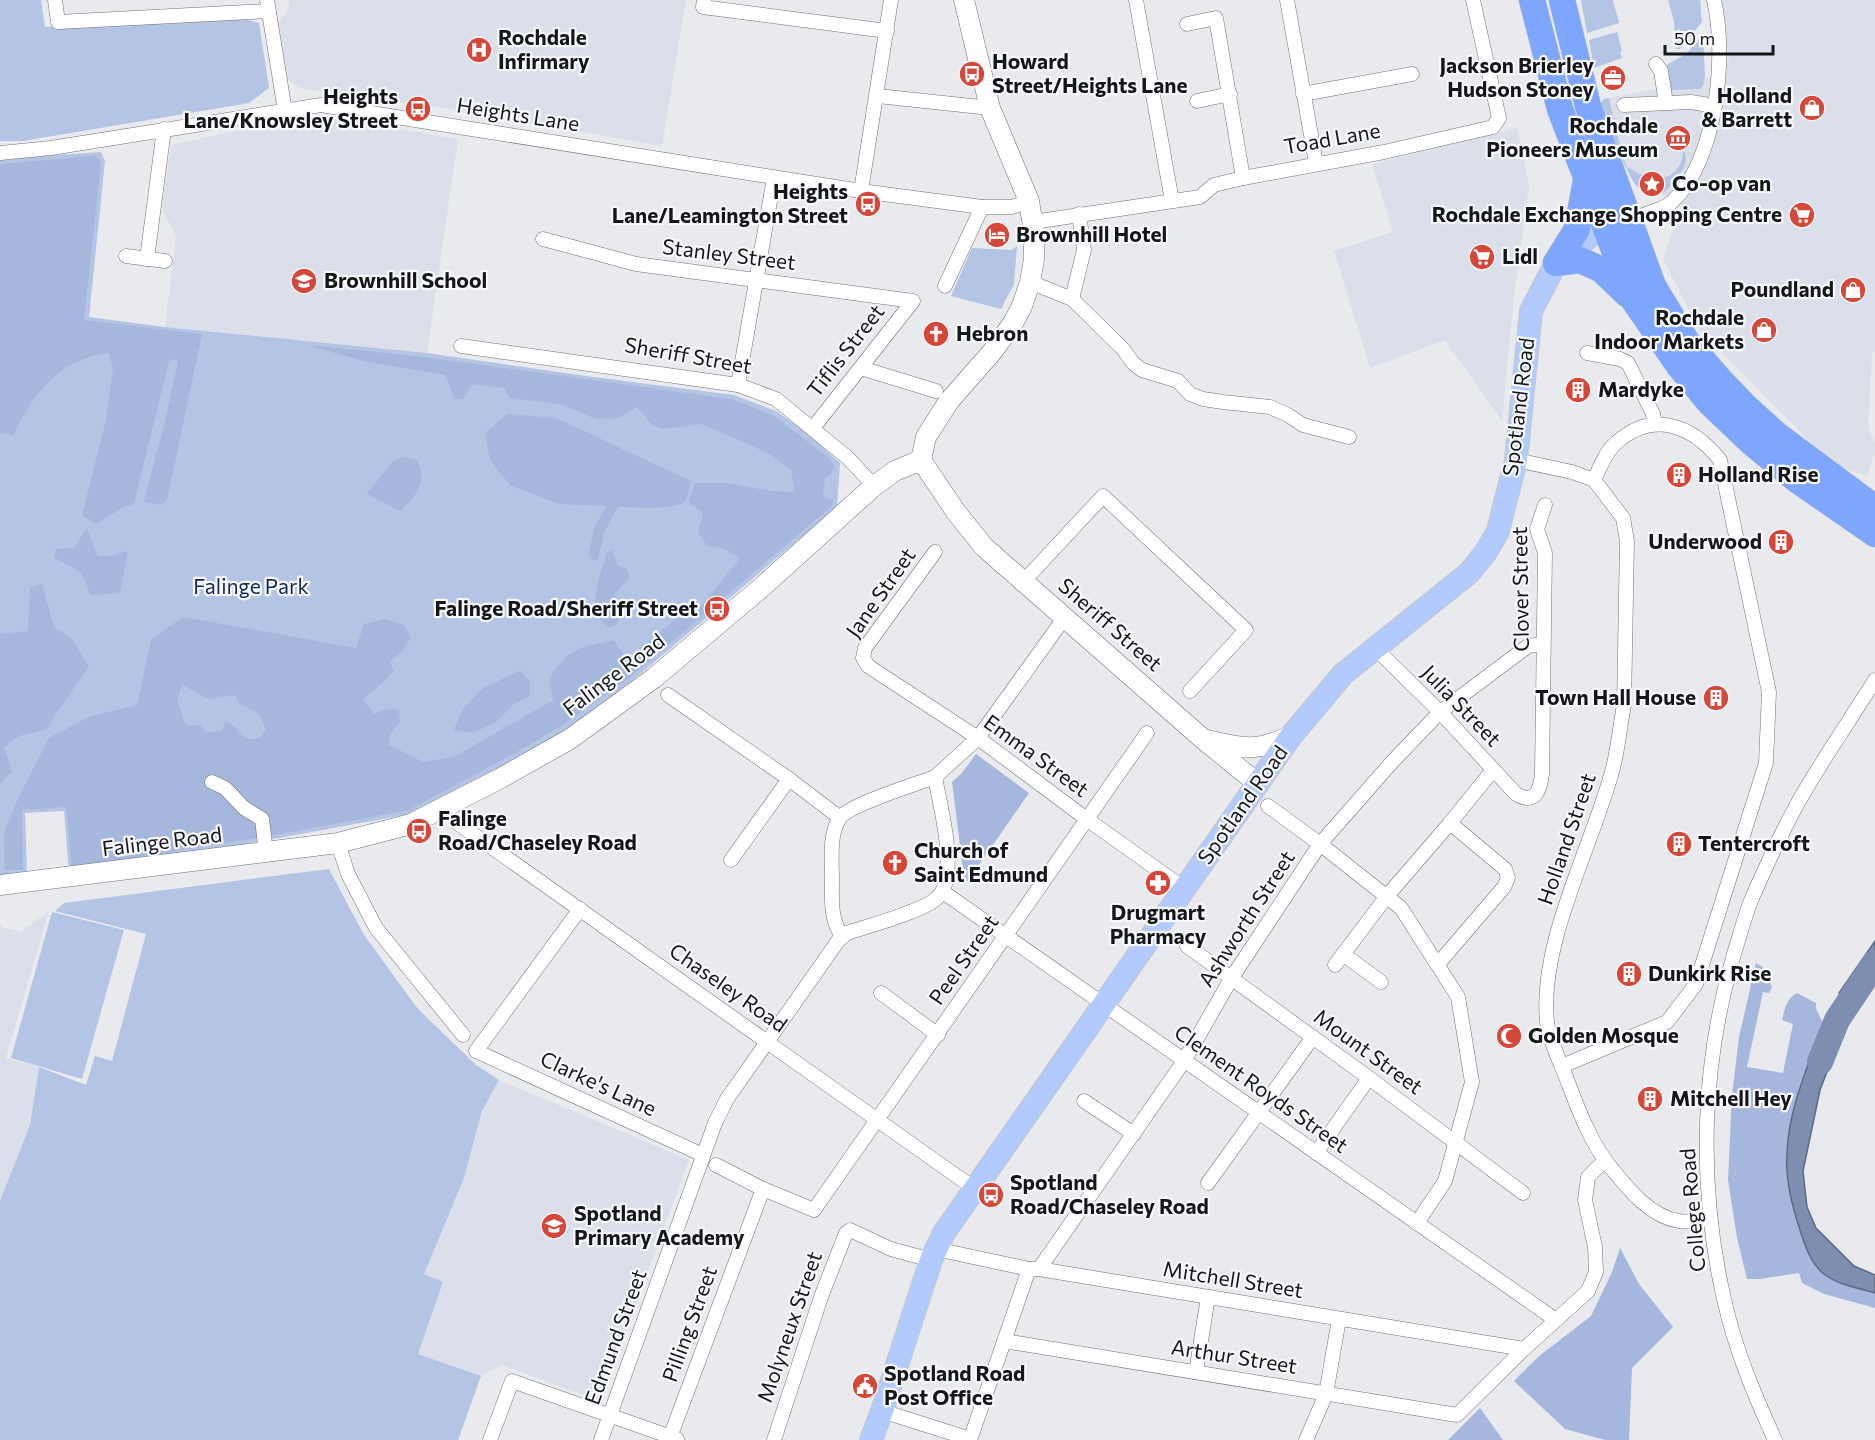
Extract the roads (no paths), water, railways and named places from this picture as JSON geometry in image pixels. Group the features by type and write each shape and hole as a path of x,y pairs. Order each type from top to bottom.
{"highway":[{"path":"1532,0 1560,109 1633,299"},
{"path":"1562,0 1588,106 1653,286 1687,342 1747,408 1778,435 1875,508"},
{"path":"1556,263 1577,229 1586,178"},
{"path":"1556,263 1580,260 1602,270 1633,299 1680,367 1709,402 1752,443 1797,480 1875,534"}],"main road":[{"path":"921,460 926,437 949,401 1009,330 1022,306 1034,260 1033,222 1029,201 990,108 964,0"},
{"name":"Spotland Road","path":"871,1440 933,1254 944,1233 1291,736 1343,674 1469,573 1486,552 1498,531 1516,460 1531,311 1556,263 1595,232 1630,220"},
{"name":"Falinge Road","path":"0,885 338,843 411,824 567,741 654,678 762,587 874,486 895,471 921,460"},
{"name":"Sheriff Street","path":"921,460 956,512 984,547 1203,739 1257,783"},
{"path":"1203,739 1255,748 1271,745 1291,736"}],"street":[{"path":"55,0 58,22 268,5 285,111"},
{"path":"861,191 878,96 891,0"},
{"path":"1136,0 1172,201"},
{"path":"1287,0 1316,163"},
{"name":"Toad Lane","path":"1033,222 1200,197 1214,185 1243,178 1384,152 1493,127 1499,118 1473,0"},
{"path":"1630,220 1671,203 1692,177 1705,146 1715,106 1719,67 1717,17 1713,0"},
{"path":"704,3 887,32"},
{"path":"1187,24 1216,18 1243,178"},
{"path":"1656,64 1661,71 1666,103"},
{"path":"1303,94 1412,74"},
{"path":"1197,101 1230,94"},
{"path":"878,96 990,108"},
{"path":"1624,105 1691,102 1715,106"},
{"name":"Heights Lane","path":"0,153 51,148 321,105 861,191 982,207 1012,207 1029,201"},
{"path":"147,259 164,129"},
{"path":"738,385 774,178"},
{"path":"945,286 982,207"},
{"path":"1072,299 1084,250 1079,214"},
{"name":"Stanley Street","path":"543,239 636,264 913,301"},
{"path":"126,256 165,261"},
{"path":"1030,282 1072,299 1103,328 1133,363 1142,370 1178,381 1190,394 1203,399 1269,407 1288,415 1303,425 1349,438"},
{"name":"Tiflis Street","path":"813,428 913,301"},
{"name":"Sheriff Street","path":"461,346 738,385 776,399 848,458 874,486"},
{"path":"1587,353 1620,359 1628,363 1653,414 1655,423"},
{"path":"861,368 936,391"},
{"path":"1516,460 1572,472 1594,480 1615,444 1630,433 1655,423 1681,428 1698,437 1711,448 1720,460 1769,692 1766,763 1696,984 1667,1022 1562,1066"},
{"name":"Holland Street","path":"1594,480 1623,518 1627,540 1624,705 1613,768 1558,929 1548,977 1546,1023 1579,1112 1605,1160 1627,1188 1656,1213 1669,1219 1681,1222 1710,1219"},
{"path":"1023,582 1103,496 1246,630 1190,691"},
{"name":"Clover Street","path":"1516,794 1522,798 1530,798 1537,794 1541,783 1545,553 1537,530 1545,505"},
{"name":"Jane Street","path":"862,658 865,648 935,552"},
{"path":"935,777 949,871 943,892 927,905 842,936 835,926 832,899 833,841 840,817 852,808 935,777 978,738 1065,617"},
{"name":"Ashworth Street","path":"970,1440 1004,1341 1034,1269 1134,1134 1184,1061 1231,979 1320,844 1393,760 1440,712 1528,646 1543,644"},
{"name":"Julia Street","path":"1375,648 1440,712 1516,794"},
{"name":"Emma Street","path":"862,658 868,666 978,738 1185,889"},
{"name":"College Road","path":"1775,1440 1754,1395 1732,1330 1724,1299 1710,1219 1707,1164 1711,1067 1719,1010 1751,901 1795,808 1875,681"},
{"path":"668,695 840,817"},
{"name":"Peel Street","path":"763,1189 814,1210 1147,733"},
{"path":"1381,982 1339,960 1386,896 1493,770"},
{"path":"731,860 789,779"},
{"path":"213,782 225,788 244,808 262,819 266,853"},
{"path":"1268,806 1401,908 1458,997 1472,1082 1445,1181 1417,1223"},
{"name":"Chaseley Road","path":"456,822 975,1189"},
{"path":"1438,963 1504,887 1508,878 1505,869 1450,823"},
{"path":"338,843 348,874 376,928 463,1035"},
{"name":"Clement Royds Street","path":"943,892 1556,1320"},
{"name":"Clarke's Lane","path":"580,909 476,1051 703,1155"},
{"name":"Edmund Street","path":"601,1440 715,1123 727,1099 842,936"},
{"name":"Mount Street","path":"1187,946 1370,1078 1523,1193"},
{"path":"881,993 938,1035"},
{"path":"1208,1183 1313,1037"},
{"path":"1316,1153 1370,1078"},
{"path":"1084,1101 1134,1134"},
{"path":"1524,1349 1588,1291 1596,1272 1595,1246 1585,1200 1588,1177 1605,1160"},
{"path":"716,1165 763,1189"},
{"name":"Pilling Street","path":"673,1439 763,1189"},
{"name":"Molyneux Street","path":"774,1440 843,1238 850,1230 891,1249 933,1254"},
{"name":"Mitchell Street","path":"933,1254 1524,1349"},
{"path":"1196,1372 1208,1297"},
{"path":"1306,1440 1326,1394 1338,1318"},
{"name":"Arthur Street","path":"1004,1341 1457,1415 1524,1349"},
{"path":"490,1440 512,1381 673,1439"},
{"path":"882,1411 970,1440"}],"waterway":[{"path":"1820,1062 1837,1020 1875,963"}],"place":[{"name":"Rochdale Infirmary","path":"479,50"},
{"name":"Howard Street/Heights Lane","path":"972,74"},
{"name":"Jackson Brierley Hudson Stoney","path":"1613,78"},
{"name":"Holland & Barrett","path":"1812,108"},
{"name":"Heights Lane/Knowsley Street","path":"418,109"},
{"name":"Rochdale Pioneers Museum","path":"1678,138"},
{"name":"Co-op van","path":"1652,184"},
{"name":"Heights Lane/Leamington Street","path":"868,204"},
{"name":"Rochdale Exchange Shopping Centre","path":"1802,215"},
{"name":"Brownhill Hotel","path":"997,235"},
{"name":"Lidl","path":"1482,257"},
{"name":"Brownhill School","path":"304,281"},
{"name":"Poundland","path":"1853,290"},
{"name":"Rochdale Indoor Markets","path":"1764,330"},
{"name":"Hebron","path":"936,334"},
{"name":"Mardyke","path":"1578,390"},
{"name":"Holland Rise","path":"1679,475"},
{"name":"Underwood","path":"1781,542"},
{"name":"Falinge Road/Sheriff Street","path":"717,609"},
{"name":"Town Hall House","path":"1716,698"},
{"name":"Falinge Road/Chaseley Road","path":"419,831"},
{"name":"Tentercroft","path":"1679,844"},
{"name":"Church of Saint Edmund","path":"895,863"},
{"name":"Drugmart Pharmacy","path":"1158,883"},
{"name":"Dunkirk Rise","path":"1629,974"},
{"name":"Golden Mosque","path":"1509,1036"},
{"name":"Mitchell Hey","path":"1650,1099"},
{"name":"Spotland Road/Chaseley Road","path":"991,1195"},
{"name":"Spotland Primary Academy","path":"554,1226"},
{"name":"Spotland Road Post Office","path":"865,1386"}],"park label":[{"name":"Falinge Park","path":"251,587"}]}
